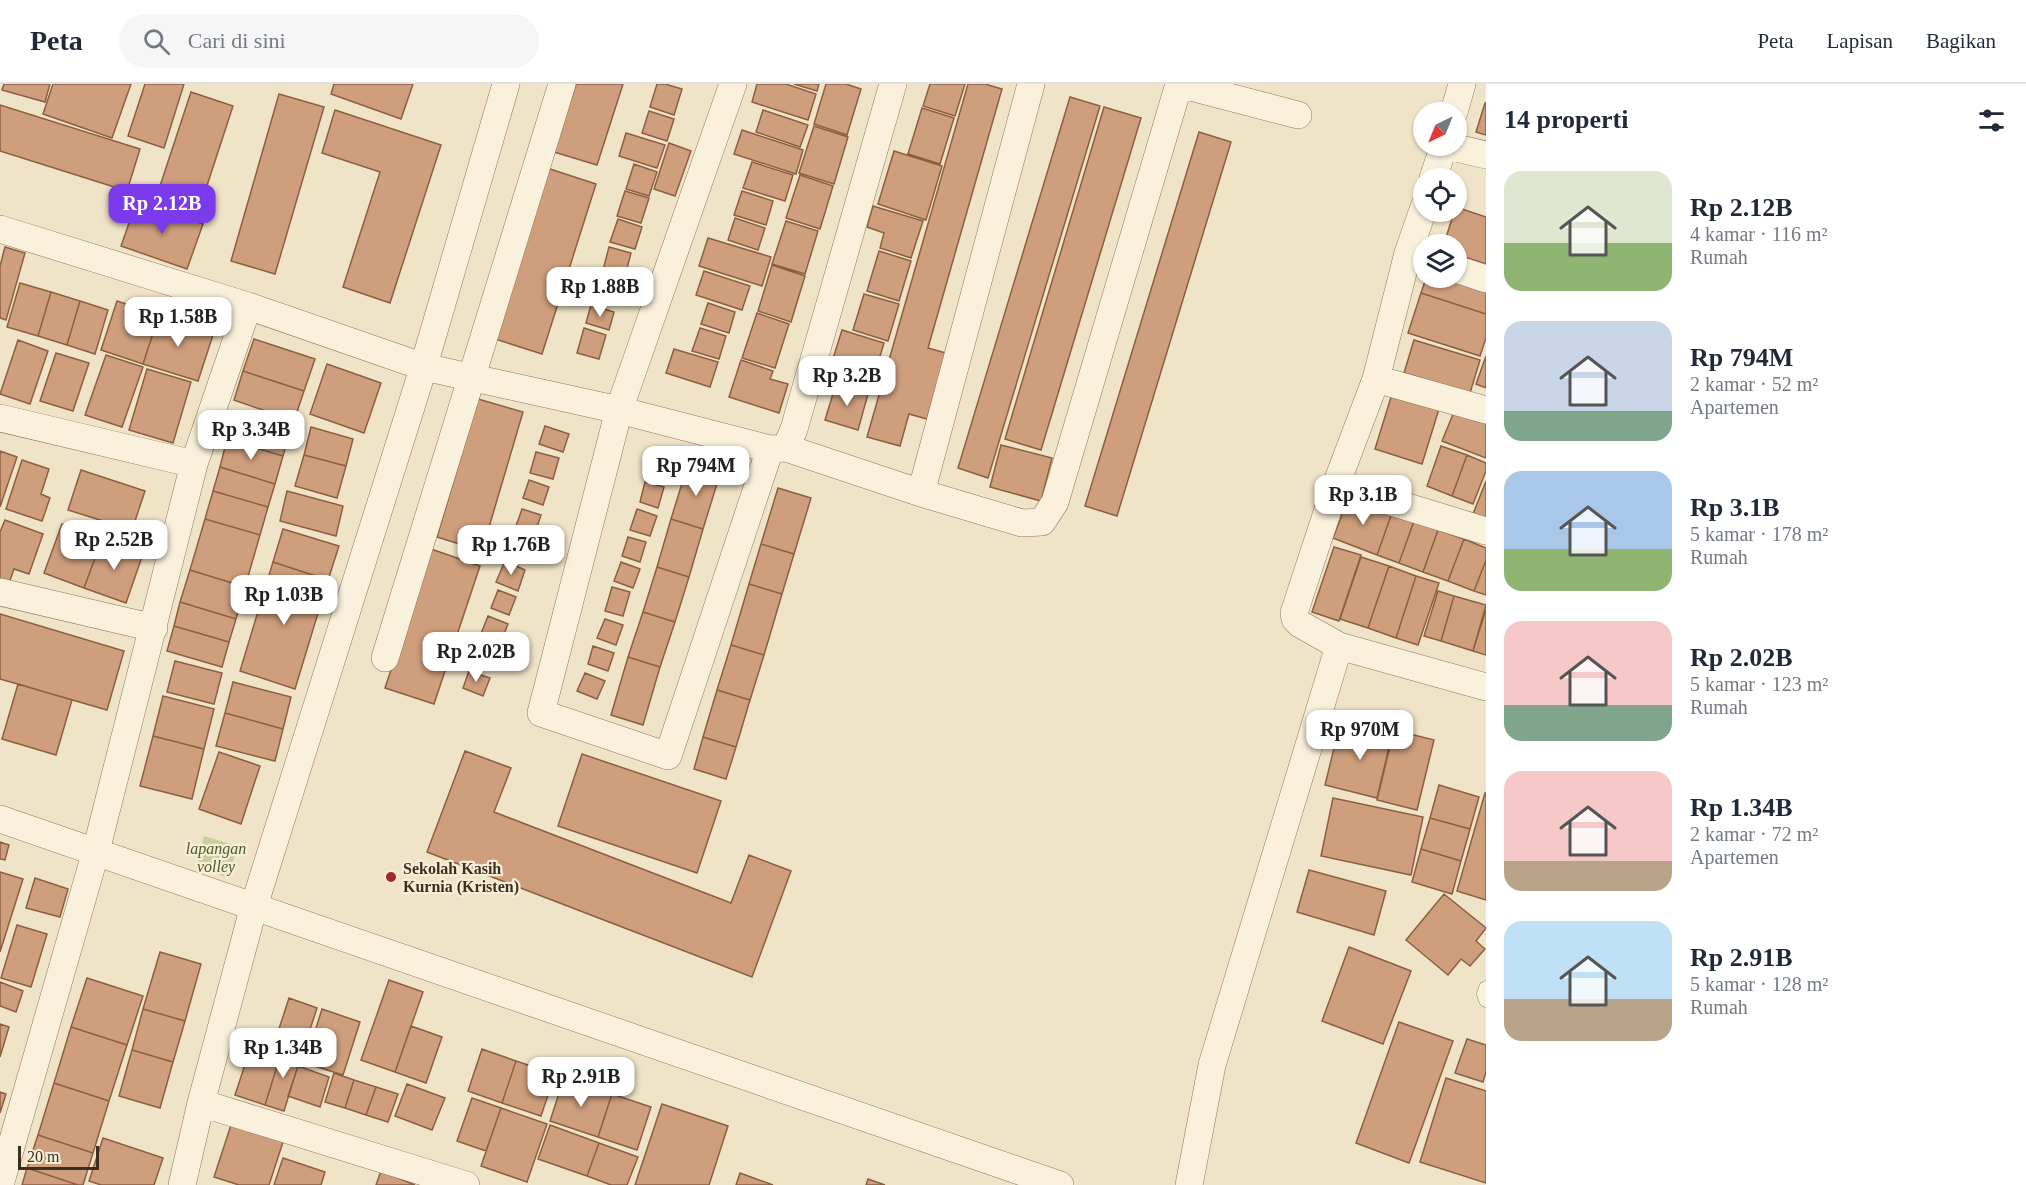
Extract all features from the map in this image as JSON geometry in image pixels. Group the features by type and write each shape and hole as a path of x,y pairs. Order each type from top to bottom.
{"street":[{"path":"182,1185 201,1103 254,906 424,366 506,84"},
{"path":"385,658 562,84"},
{"path":"733,84 619,410 541,713 669,756 778,449 794,429 893,84"},
{"path":"921,493 1031,84"},
{"path":"0,229 248,306 424,366 778,449 1022,523 1042,522 1055,502 1179,84 1298,115"},
{"path":"1457,102 1462,84"},
{"path":"1467,151 1486,155"},
{"path":"1413,265 1376,379 1336,485 1294,613 1295,619 1339,646 1486,687"},
{"path":"1467,273 1486,279"},
{"path":"0,1185 96,851 194,465 248,306"},
{"path":"1376,379 1486,410"},
{"path":"0,418 194,465"},
{"path":"1336,485 1486,531"},
{"path":"0,592 154,628"},
{"path":"1189,1185 1212,1065 1339,646"},
{"path":"0,819 1060,1185"},
{"path":"201,1103 466,1185"}],"lane":[{"path":"1486,988 1484,993 1486,1000"}],"green space":[{"name":"lapangan volley","path":"204,836 237,846 229,878 196,867"}],"building":[{"path":"4,84 50,84 45,102 2,90"},
{"path":"53,84 131,84 112,138 43,114"},
{"path":"145,84 184,84 164,148 128,136"},
{"path":"334,84 413,84 401,119 331,94"},
{"path":"576,84 623,84 597,165 554,152"},
{"path":"657,84 682,89 674,115 650,107"},
{"path":"757,84 786,84 816,94 808,120 752,102"},
{"path":"794,84 819,84 817,91"},
{"path":"826,84 846,84 861,89 847,135 814,124"},
{"path":"930,84 965,84 955,116 923,106"},
{"path":"968,84 985,84 1002,89 928,348 946,353 927,419 909,414 900,446 867,437"},
{"path":"191,92 233,106 199,210 157,195"},
{"path":"279,94 324,107 275,274 231,261"},
{"path":"1070,97 1100,106 988,478 958,468"},
{"path":"1486,103 1486,135 1476,132"},
{"path":"0,105 140,149 127,191 0,151"},
{"path":"1104,107 1141,118 1041,450 1005,439"},
{"path":"922,108 954,118 940,164 908,154"},
{"path":"335,110 441,145 390,303 343,287 380,172 322,153"},
{"path":"763,110 808,125 800,147 756,132"},
{"path":"649,111 674,119 667,141 642,133"},
{"path":"814,126 848,137 834,184 799,173"},
{"path":"742,130 803,150 796,174 734,154"},
{"path":"1199,132 1231,142 1117,516 1085,506"},
{"path":"626,133 665,145 657,168 619,156"},
{"path":"669,143 691,151 675,196 654,189"},
{"path":"894,151 942,166 926,220 878,204"},
{"path":"752,162 793,175 785,201 743,188"},
{"path":"634,164 657,172 649,196 626,189"},
{"path":"547,168 596,184 542,354 492,338"},
{"path":"800,175 833,186 820,229 786,218"},
{"path":"625,191 649,198 641,223 617,216"},
{"path":"742,191 773,201 766,225 734,215"},
{"path":"137,200 203,224 187,269 121,246"},
{"path":"873,206 923,221 911,258 880,248 884,233 867,227"},
{"path":"1467,211 1486,217 1486,264 1467,258 1467,234 1447,234 1451,222 1467,222"},
{"path":"735,218 765,228 758,250 728,240"},
{"path":"618,219 642,227 635,249 610,242"},
{"path":"786,221 818,231 805,274 772,264"},
{"path":"708,238 771,257 762,286 699,266"},
{"path":"5,247 25,253 6,320 0,318 0,266"},
{"path":"609,247 631,253 625,276 603,270"},
{"path":"879,251 911,261 899,301 867,291"},
{"path":"772,265 805,276 791,322 758,311"},
{"path":"704,271 750,286 742,310 696,295"},
{"path":"602,275 622,281 615,302 595,296"},
{"path":"1467,280 1486,283 1486,314 1421,293 1423,288 1467,288"},
{"path":"20,283 51,292 38,336 7,327"},
{"path":"51,292 80,301 67,345 38,336"},
{"path":"1421,293 1486,314 1486,338 1480,356 1408,333"},
{"path":"864,294 899,304 888,341 853,330"},
{"path":"80,301 108,310 95,354 67,345"},
{"path":"117,301 159,315 143,364 101,350"},
{"path":"708,303 735,312 729,333 701,324"},
{"path":"591,305 614,312 609,330 586,323"},
{"path":"757,313 789,324 775,368 742,358"},
{"path":"159,315 214,332 198,381 143,364"},
{"path":"584,328 606,335 599,359 577,353"},
{"path":"700,328 726,336 719,359 692,351"},
{"path":"842,330 884,343 869,392 842,384 844,376 829,371"},
{"path":"254,339 315,359 304,391 243,371"},
{"path":"18,340 48,351 30,404 0,394"},
{"path":"1414,340 1480,360 1470,393 1404,373"},
{"path":"674,349 718,362 710,387 666,373"},
{"path":"56,353 89,363 73,411 40,401"},
{"path":"106,355 143,367 122,427 85,415"},
{"path":"1486,356 1486,388 1476,384"},
{"path":"741,360 773,371 770,379 788,384 779,413 729,397"},
{"path":"327,364 381,383 364,433 310,414"},
{"path":"147,369 191,382 173,443 129,430"},
{"path":"243,371 304,391 294,421 234,400"},
{"path":"836,384 868,394 858,430 825,420"},
{"path":"1392,394 1439,409 1422,464 1375,449"},
{"path":"478,399 523,412 482,551 437,537"},
{"path":"1456,407 1486,419 1486,458 1442,441"},
{"path":"235,416 290,432 283,456 227,439"},
{"path":"545,426 569,434 563,452 539,444"},
{"path":"311,427 353,439 346,466 304,455"},
{"path":"227,439 283,456 275,484 220,467"},
{"path":"1001,445 1052,458 1041,501 990,487"},
{"path":"1441,446 1467,455 1452,496 1427,486"},
{"path":"0,451 17,457 0,507"},
{"path":"536,452 559,458 553,479 530,473"},
{"path":"304,455 346,466 337,498 295,486"},
{"path":"1467,455 1486,463 1486,471 1473,504 1452,496"},
{"path":"652,456 672,462 666,481 646,475"},
{"path":"22,460 49,469 41,494 50,498 42,521 6,509"},
{"path":"688,464 720,474 703,529 671,519"},
{"path":"220,467 275,484 268,507 213,491"},
{"path":"81,470 145,491 132,530 68,510"},
{"path":"529,480 549,487 543,505 523,498"},
{"path":"1486,481 1486,519 1473,514"},
{"path":"645,482 664,487 658,508 640,502"},
{"path":"778,488 811,498 794,554 761,544"},
{"path":"213,491 268,507 260,535 205,519"},
{"path":"287,491 343,506 336,536 280,521"},
{"path":"1349,497 1392,513 1377,555 1333,538"},
{"path":"522,509 541,515 535,533 516,526"},
{"path":"637,509 657,516 650,536 630,530"},
{"path":"1392,513 1414,521 1399,563 1377,555"},
{"path":"205,519 260,535 245,587 190,570"},
{"path":"671,519 703,529 689,577 657,567"},
{"path":"5,520 43,534 29,574 14,569 9,583 0,580 0,532"},
{"path":"1414,521 1438,530 1423,572 1399,563"},
{"path":"62,524 102,539 84,588 44,573"},
{"path":"283,529 339,546 328,580 273,562"},
{"path":"1438,530 1464,539 1448,581 1423,572"},
{"path":"514,535 533,541 528,559 508,553"},
{"path":"628,537 646,542 640,562 622,556"},
{"path":"102,539 143,554 126,603 84,588"},
{"path":"1464,539 1486,548 1486,560 1474,591 1448,581"},
{"path":"761,544 794,554 782,594 749,584"},
{"path":"1334,547 1361,555 1339,621 1312,612"},
{"path":"431,549 480,566 434,704 385,688"},
{"path":"1361,557 1389,566 1368,628 1340,619"},
{"path":"1486,560 1486,595 1474,591"},
{"path":"505,561 525,570 518,591 496,582"},
{"path":"273,562 328,580 295,689 240,671"},
{"path":"621,562 640,569 633,588 614,581"},
{"path":"1389,566 1416,576 1396,638 1368,628"},
{"path":"657,567 689,577 675,622 643,612"},
{"path":"190,570 245,587 236,619 180,602"},
{"path":"1416,576 1439,583 1418,645 1396,638"},
{"path":"749,584 782,594 764,655 731,645"},
{"path":"612,587 630,592 623,616 605,611"},
{"path":"498,590 516,597 509,615 491,608"},
{"path":"1438,591 1454,596 1441,641 1424,636"},
{"path":"1454,596 1486,605 1473,651 1441,641"},
{"path":"180,602 236,619 229,642 174,626"},
{"path":"1486,609 1486,655 1473,651"},
{"path":"643,612 675,622 660,667 628,657"},
{"path":"0,614 124,651 107,710 0,679"},
{"path":"488,616 508,624 500,644 480,636"},
{"path":"605,619 623,625 616,645 597,638"},
{"path":"174,626 229,642 222,667 167,651"},
{"path":"477,645 499,652 493,669 472,661"},
{"path":"731,645 764,655 750,700 717,690"},
{"path":"593,646 614,653 608,671 588,664"},
{"path":"628,657 660,667 643,725 611,715"},
{"path":"175,661 222,673 214,704 167,692"},
{"path":"469,671 490,678 483,696 463,688"},
{"path":"585,673 605,681 597,699 577,691"},
{"path":"233,682 291,697 283,729 225,713"},
{"path":"18,684 72,700 56,755 2,739"},
{"path":"717,690 750,700 736,747 703,737"},
{"path":"163,696 214,709 204,749 153,736"},
{"path":"225,713 283,729 275,761 216,746"},
{"path":"1366,724 1393,730 1377,798 1325,785 1338,732 1362,738"},
{"path":"1394,730 1434,740 1417,810 1377,800"},
{"path":"153,736 204,749 192,799 140,786"},
{"path":"703,737 736,747 726,779 694,769"},
{"path":"465,751 511,768 494,812 731,903 749,855 791,871 752,977 427,852"},
{"path":"219,752 260,766 241,824 199,809"},
{"path":"582,754 721,801 697,873 558,826"},
{"path":"1439,785 1479,797 1470,829 1430,818"},
{"path":"1486,794 1486,900 1457,891"},
{"path":"1333,798 1423,817 1411,875 1321,856"},
{"path":"1430,818 1470,829 1461,861 1421,849"},
{"path":"0,842 9,845 5,860 0,859"},
{"path":"1421,849 1461,861 1452,894 1412,882"},
{"path":"1309,870 1386,891 1374,935 1297,912"},
{"path":"0,872 23,879 0,952"},
{"path":"35,878 68,889 60,917 26,908"},
{"path":"1444,894 1486,928 1476,941 1485,949 1470,966 1461,959 1448,975 1406,940"},
{"path":"17,925 47,934 31,987 1,978"},
{"path":"1349,947 1411,971 1383,1044 1322,1021"},
{"path":"160,952 201,964 185,1021 143,1009"},
{"path":"87,978 143,996 127,1045 71,1027"},
{"path":"389,980 423,992 395,1072 361,1060"},
{"path":"0,982 23,991 16,1012 0,1006"},
{"path":"289,998 317,1008 304,1048 276,1038"},
{"path":"143,1009 185,1021 173,1062 132,1050"},
{"path":"322,1009 360,1022 343,1075 305,1063"},
{"path":"1399,1022 1453,1041 1409,1163 1356,1143"},
{"path":"0,1024 9,1027 0,1057"},
{"path":"411,1026 442,1037 426,1083 395,1072"},
{"path":"71,1027 127,1045 109,1101 54,1083"},
{"path":"254,1037 283,1047 265,1105 235,1095"},
{"path":"1467,1039 1486,1045 1486,1072 1483,1082 1455,1073"},
{"path":"283,1047 302,1053 284,1111 265,1105"},
{"path":"482,1049 516,1061 502,1103 468,1091"},
{"path":"132,1050 173,1062 160,1108 119,1096"},
{"path":"516,1061 555,1074 541,1116 502,1103"},
{"path":"298,1066 329,1077 320,1107 288,1096"},
{"path":"334,1073 354,1080 345,1108 325,1102"},
{"path":"564,1078 612,1094 598,1137 550,1121"},
{"path":"1446,1078 1486,1091 1486,1183 1420,1162"},
{"path":"354,1080 376,1087 366,1115 345,1108"},
{"path":"54,1083 109,1101 93,1153 38,1135"},
{"path":"407,1084 445,1098 432,1130 395,1116"},
{"path":"376,1087 398,1094 388,1122 366,1115"},
{"path":"0,1092 6,1094 0,1113"},
{"path":"612,1094 651,1107 637,1150 598,1137"},
{"path":"472,1098 501,1108 486,1151 457,1141"},
{"path":"662,1104 728,1126 709,1185 635,1185"},
{"path":"501,1108 547,1124 527,1182 481,1166"},
{"path":"231,1125 283,1142 269,1185 239,1185 214,1177"},
{"path":"550,1125 599,1143 587,1176 538,1159"},
{"path":"38,1135 93,1153 83,1185 27,1168"},
{"path":"103,1138 163,1158 154,1185 101,1185 89,1181"},
{"path":"599,1143 638,1157 627,1185 611,1185 587,1176"},
{"path":"283,1158 325,1172 321,1185 274,1185"},
{"path":"27,1168 78,1185 22,1185"},
{"path":"381,1171 415,1185 376,1185"},
{"path":"740,1173 773,1185 736,1185"},
{"path":"868,1179 885,1185 866,1185"}],"place":[{"name":"Sekolah Kasih Kurnia (Kristen)","path":"391,877"}]}
